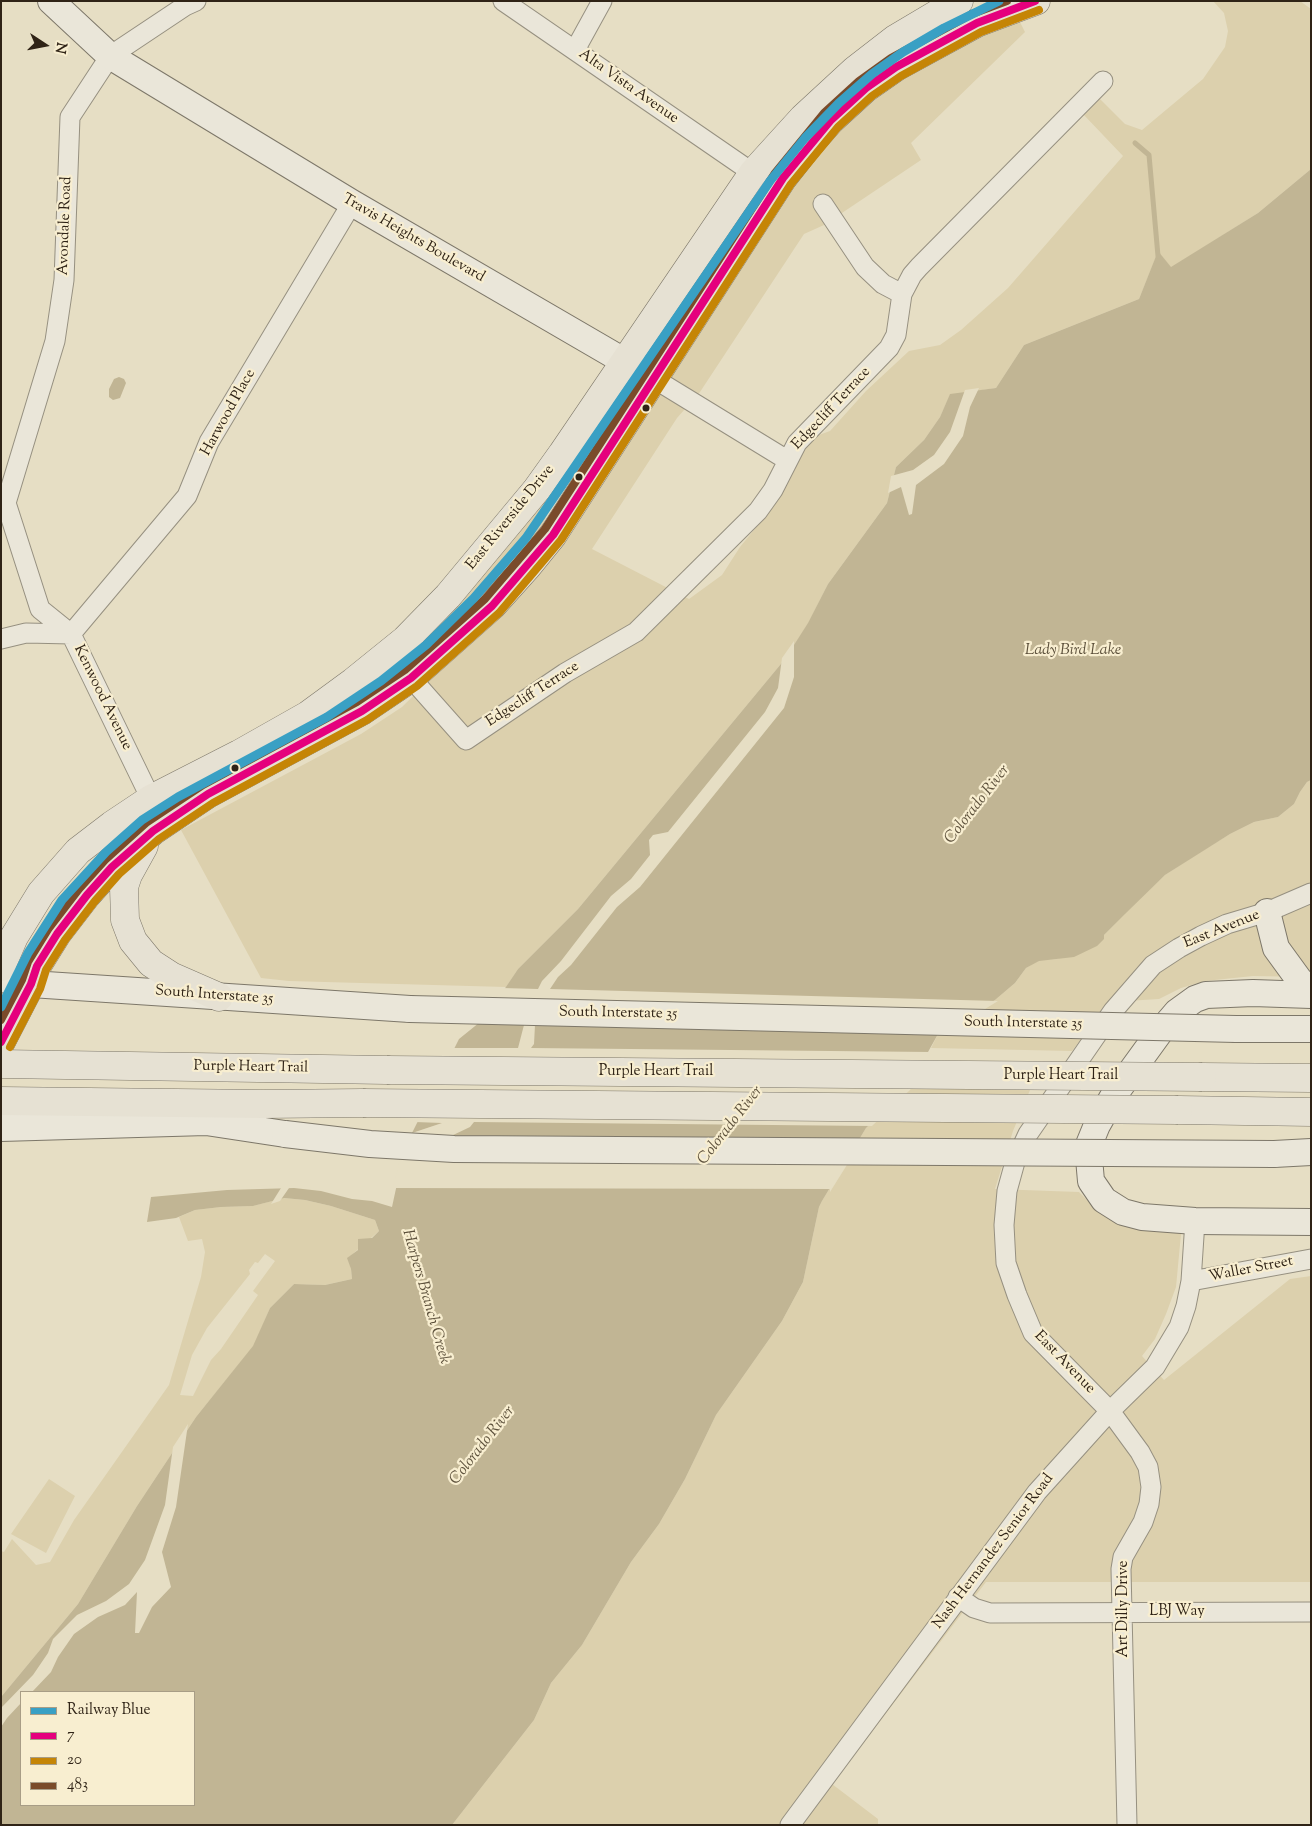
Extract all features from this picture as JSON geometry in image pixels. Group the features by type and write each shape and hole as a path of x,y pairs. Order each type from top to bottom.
{"main road":[{"name":"Travis Heights Boulevard","path":"51,1 110,56 352,203 653,378"},
{"path":"1,1042 31,984 37,966 87,895 112,867 153,831 208,794 362,711 411,678 492,606 553,534 783,178 831,120 866,88 896,67 977,23 1036,1"},
{"name":"East Riverside Drive","path":"1,967 14,937 41,893 78,851 151,798 239,754 308,715 405,640 448,596 537,489 754,173 803,118 854,70 896,39 956,2"},
{"path":"153,831 128,875 124,888 125,920 133,941 151,963 171,976 219,997"},
{"path":"1,928 41,893"},
{"path":"1253,993 1261,986 1274,966 1276,948 1267,912"},
{"path":"1276,948 1300,981 1311,988"},
{"name":"South Interstate 35","path":"1,979 31,984 410,1009 1311,1030"},
{"path":"1311,995 1253,993 1206,995 1195,999 1177,1012 1158,1033 1114,1095 1097,1125 1088,1147 1092,1181 1104,1200 1123,1212 1142,1217 1195,1221 1311,1222"},
{"name":"Purple Heart Trail","path":"1,1064 387,1070 1311,1078"},
{"path":"1,1101 1311,1112"},
{"path":"1,1128 206,1122 370,1144 454,1149 1274,1154 1311,1152"}],"street":[{"name":"Avondale Road","path":"4,499 54,341 64,280 70,117 110,56 185,6 196,1"},
{"name":"Alta Vista Avenue","path":"503,1 754,173"},
{"path":"575,50 602,1"},
{"name":"Edgecliff Terrace","path":"411,678 466,740 565,673 636,632 758,511 773,490 787,460 803,435 889,348 896,335 902,294 912,275 1103,82"},
{"name":"Harwood Place","path":"71,634 187,496 209,442 352,203"},
{"path":"823,204 866,267 883,284 902,294"},
{"name":"Travis Heights Boulevard","path":"653,378 787,460"},
{"name":"Kenwood Avenue","path":"4,499 40,609 71,634 151,798"},
{"path":"1,639 26,633 71,634"},
{"name":"East Avenue","path":"1110,1411 1033,1333 1017,1294 1006,1263 1004,1225 1007,1191 1015,1162 1028,1134 1113,1011 1153,965 1201,936 1228,924 1267,912 1311,894"},
{"name":"Nash Hernandez Senior Road","path":"790,1825 1037,1492 1110,1411 1155,1367 1179,1328 1191,1281 1195,1221"},
{"name":"Waller Street","path":"1191,1281 1311,1259"},
{"name":"Art Dilly Drive","path":"1110,1411 1140,1452 1148,1467 1151,1487 1149,1504 1142,1522 1122,1557 1121,1569 1128,1825"},
{"name":"LBJ Way","path":"958,1597 974,1608 990,1613 1311,1612"}],"shaded area":[{"path":"1213,1 1300,1 1311,9 1311,169 1258,213 1171,268 1158,252 1139,299 1024,345 996,388 950,395 940,417 924,440 896,467 887,503 828,584 808,624 785,659 578,909 518,969 506,987 289,981 261,978 181,830 361,734 402,707 471,639 799,178 825,146 856,115 891,87 932,59 1018,18 1025,32 911,143 921,160 824,225 804,234 700,392 677,418 592,549 689,599 722,575 740,547 767,514 806,445 816,436 830,431 866,391 909,351 940,345 961,330 1008,288 1123,156 1083,114 1098,97 1125,124 1142,130 1203,79 1225,47 1228,31 1224,13"},
{"path":"564,470 568,473 552,502 540,532 515,570 388,683 314,723"},
{"path":"1311,780 1311,977 1253,976 1205,981 1181,988 1159,999 1110,1002 1072,1051 931,1048 938,1034 995,1000 1015,983 1026,968 1039,960 1057,959 1104,935 1165,875 1230,834 1254,822 1278,817 1294,804 1307,782"},
{"path":"908,1088 1030,1090 1013,1131 995,1189 1079,1192 1095,1208 1178,1227 1181,1234 1176,1287 1155,1339 1142,1356 1164,1380 1290,1279 1311,1276 1311,1582 986,1582 832,1784 878,1819 878,1825 452,1825 534,1720 551,1683 582,1645 631,1562 659,1524 685,1479 716,1415 782,1321 803,1282 819,1207 822,1201 866,1128"},
{"path":"283,1198 305,1200 375,1220 379,1231 348,1258 352,1279 325,1285 294,1284 270,1308 254,1346 196,1417 137,1506 78,1604 1,1697 1,1551 4,1552 12,1539 36,1565 50,1562 74,1520 169,1385 201,1277 205,1252 202,1239 188,1241 179,1217 195,1210 253,1206","holes":["265,1254 275,1261 253,1291 258,1295 221,1349 211,1360 193,1396 180,1395 192,1355 207,1328 250,1274 249,1270 255,1262 258,1263"]},
{"path":"49,1479 75,1496 46,1553 11,1534"}],"water":[{"name":"Lady Bird Lake","path":"1311,169 1311,780 1307,782 1294,804 1278,817 1254,822 1230,834 1165,875 1104,935 1104,939 1097,946 1074,957 1039,961 1026,968 1015,983 995,1000 938,1034 908,1088 866,1128 822,1201 819,1207 803,1282 782,1321 716,1415 685,1479 659,1524 631,1562 582,1645 551,1683 534,1720 452,1825 1,1825 1,1697 78,1604 137,1506 196,1417 253,1346 270,1308 294,1284 325,1285 352,1279 347,1258 358,1250 358,1239 372,1238 379,1231 375,1220 331,1206 305,1200 284,1198 253,1206 195,1210 176,1218 147,1222 151,1197 227,1190 294,1188 321,1191 392,1207 405,1147 459,1039 485,1018 518,969 578,909 785,659 808,623 828,584 887,503 896,467 924,440 940,417 950,394 996,388 1024,345 1139,299 1158,251 1171,267 1258,213"},
{"path":"119,377 124,379 126,383 120,398 113,400 109,397 109,389 114,379"}],"pier":[{"path":"979,388 970,407 963,436 944,464 916,485 912,514 909,515 901,487 888,493 891,476 913,470 934,455 950,432 965,390"},
{"path":"794,641 794,677 784,708 640,887 617,907 550,989 998,1001 943,1035 535,1025 534,1044 531,1048 931,1052 910,1090 872,1126 474,1122 470,1127 449,1137 860,1144 830,1192 830,1189 393,1188 403,1147 409,1134 442,1123 415,1122 452,1048 518,1048 524,1025 483,1016 502,988 538,989 542,981 561,961 611,896 631,879 650,855 649,840 653,835 668,832 765,712 778,688 782,658"},
{"path":"294,1185 321,1188 289,1188 280,1201 271,1204 281,1188 229,1188 149,1196 227,1187"},
{"path":"188,1424 176,1507 162,1552 171,1587 152,1607 139,1633 135,1633 137,1592 125,1605 98,1617 74,1634 58,1657 51,1672 33,1691 20,1691 20,1704 1,1727 1,1708 33,1675 48,1653 53,1639 77,1615 106,1601 129,1584 145,1560 165,1505 173,1447"}],"waterway":[{"path":"1135,143 1149,155 1158,256"}],"rail line":[{"name":"Blue","path":"1,1007 28,953 62,900 106,852 142,820 178,797 327,717 381,681 426,645 474,598 526,538 770,181 805,138 839,103 872,74 903,52 944,28 999,1"}],"transit line":[{"name":"483","path":"1,1020 22,980 28,962 49,928 79,889 105,860 146,823 203,785 357,702 405,670 485,599 545,529 775,173 824,113 859,81 891,58 972,14 1007,1"},
{"name":"7","path":"1,1042 31,984 37,966 57,934 87,895 112,867 153,831 208,794 362,711 411,678 492,606 553,535 783,178 831,120 866,88 896,67 977,23 1035,1"},
{"name":"20","path":"10,1047 40,989 46,970 65,940 119,874 159,839 213,803 367,720 417,686 499,613 561,540 791,184 838,127 872,96 901,76 981,32 1039,10"}],"water label":[{"name":"Colorado River","path":"978,805"},
{"name":"Colorado River","path":"731,1126"},
{"name":"Harpers Branch Creek","path":"425,1297"},
{"name":"Colorado River","path":"483,1446"}]}
